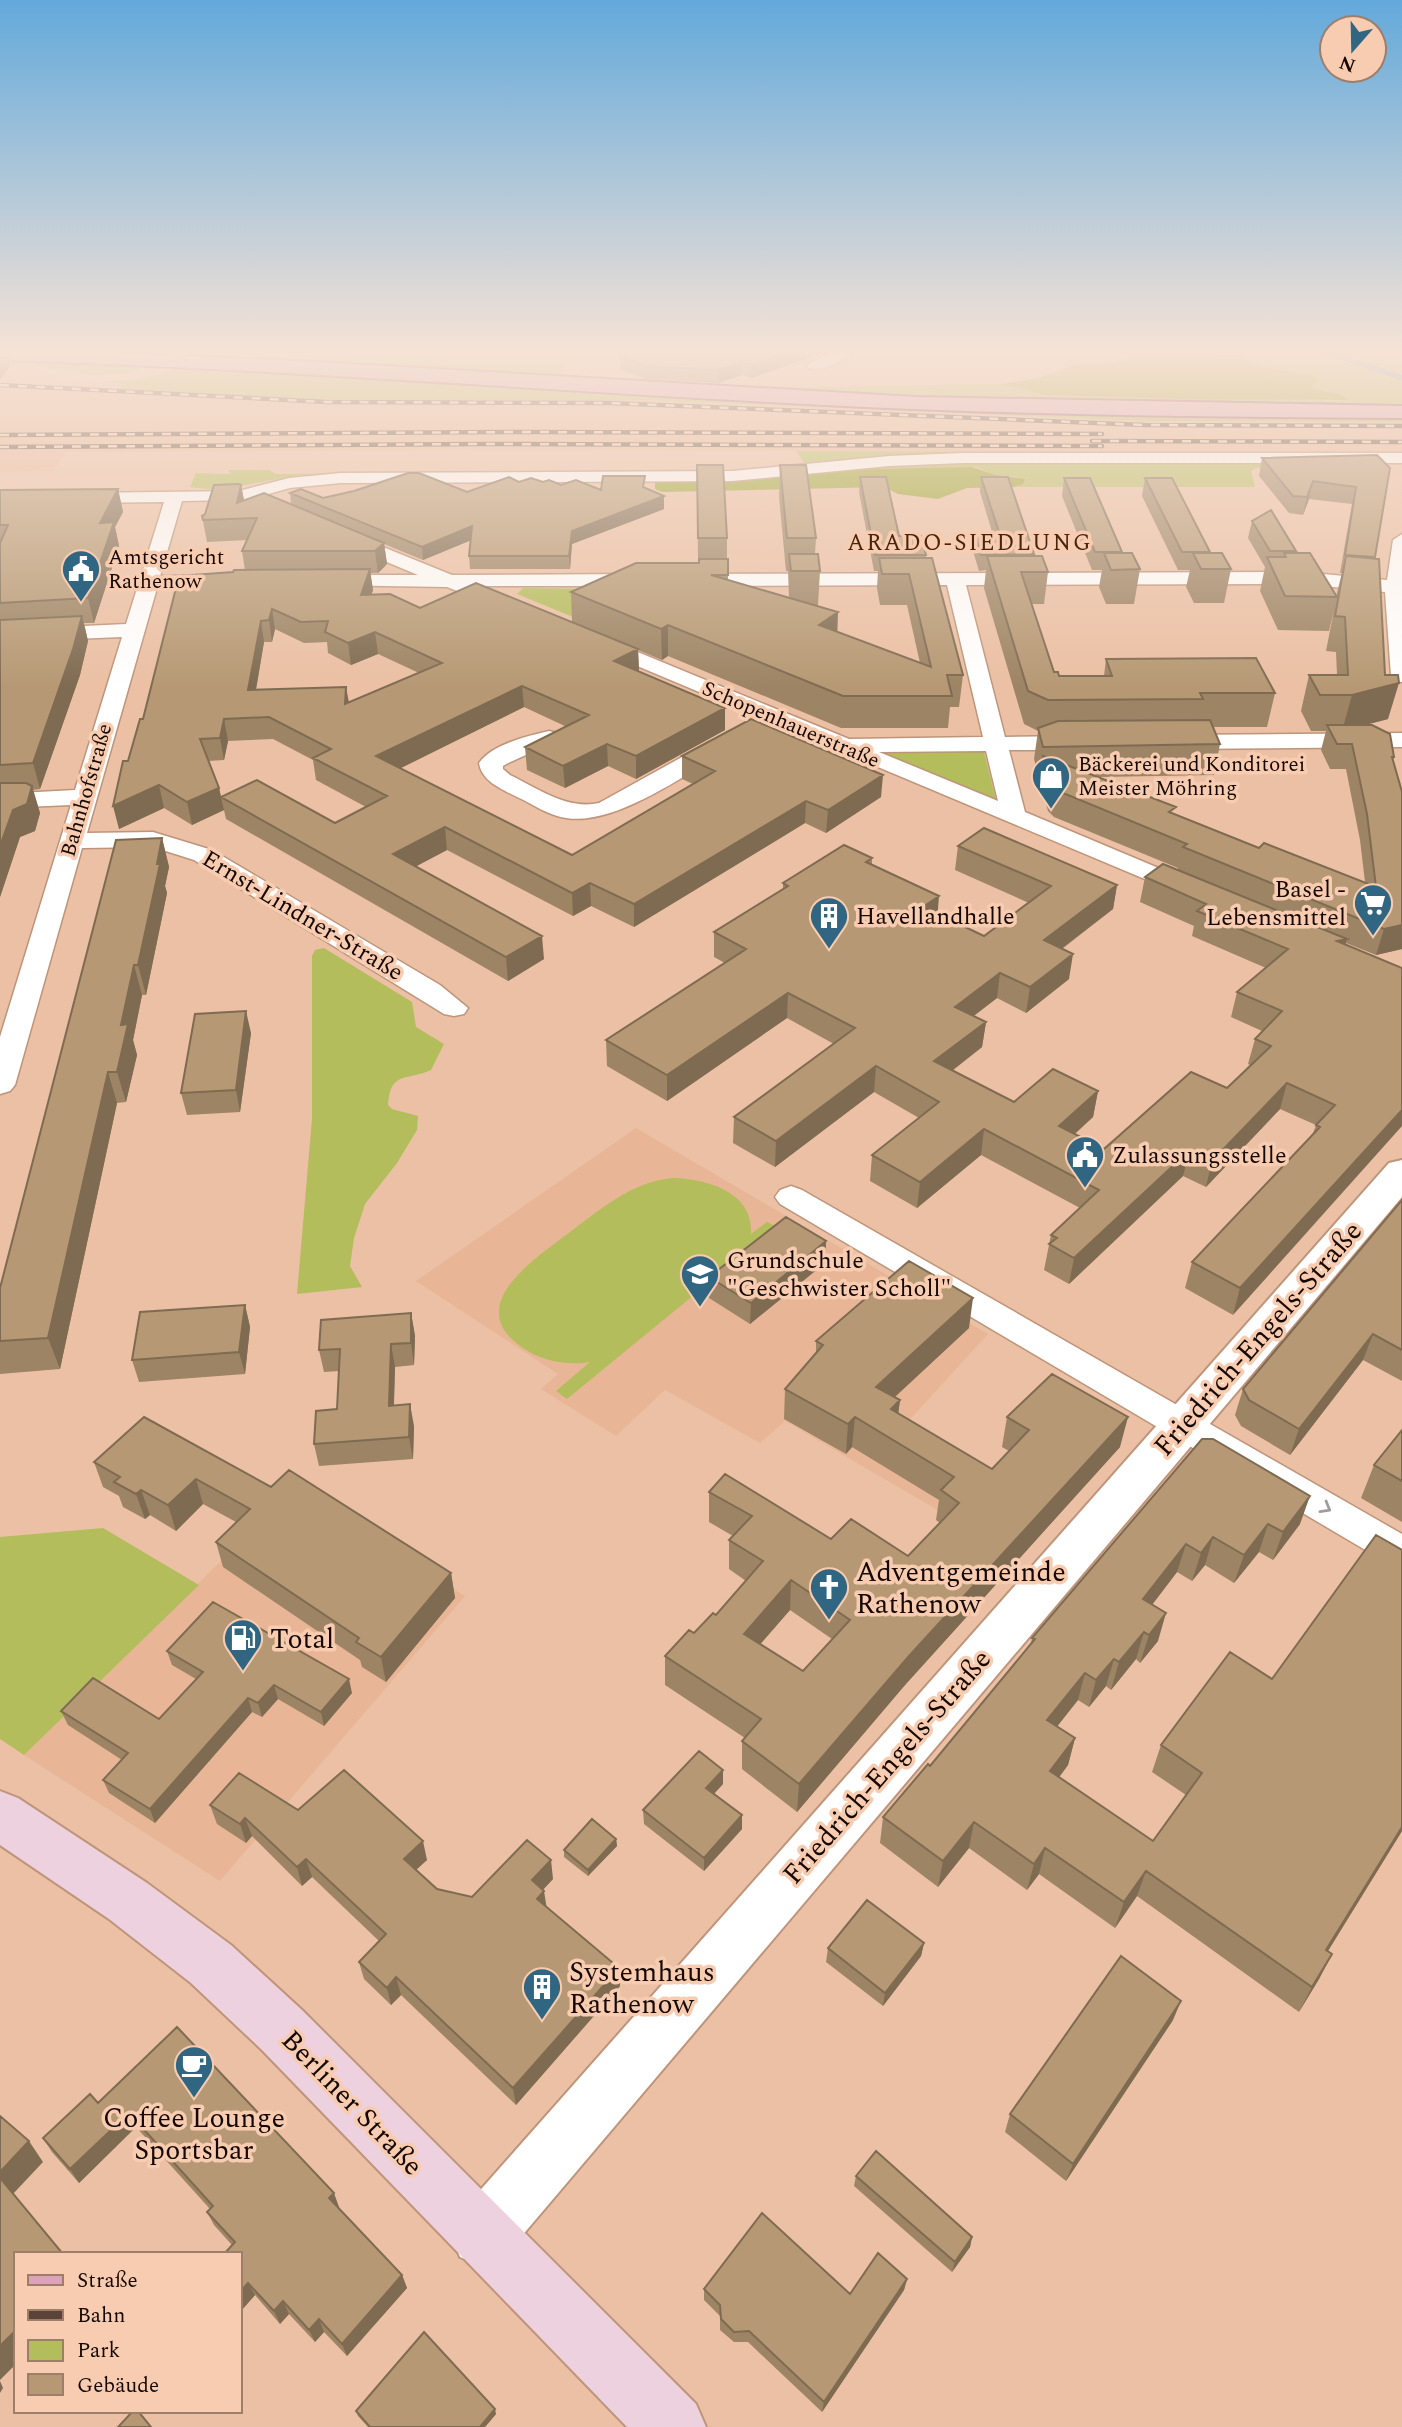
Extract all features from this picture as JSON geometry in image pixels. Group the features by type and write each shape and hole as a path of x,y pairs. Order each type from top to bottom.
{"main road":[{"name":"Berliner Straße","path":"0,1816 128,1901 211,1964 282,2030 673,2427"}],"street":[{"path":"0,499 243,496 289,483 341,478 732,476 913,460"},
{"path":"243,496 309,522"},
{"name":"Bahnhofstraße","path":"0,1085 83,797 174,497"},
{"path":"335,533 524,612"},
{"path":"1402,540 1395,587 1402,677"},
{"path":"310,581 1302,578 1395,587"},
{"path":"955,579 1014,817"},
{"path":"147,582 241,581"},
{"path":"0,636 133,631"},
{"name":"Schopenhauerstraße","path":"572,632 1214,900"},
{"path":"549,738 516,749 491,763 492,771 502,780 565,811 585,813 607,808 773,716"},
{"path":"1159,742 1402,740"},
{"path":"839,745 1105,743"},
{"path":"0,801 83,797"},
{"name":"Ernst-Lindner-Straße","path":"71,842 145,837 203,855 430,991 454,1009"},
{"name":"Friedrich-Engels-Straße","path":"482,2235 1402,1172"},
{"path":"791,1197 1402,1553"}],"shaded area":[{"path":"0,460 60,460 53,471 0,472"},
{"name":"Grundschule \"Geschwister Scholl\"","path":"636,1128 988,1334 893,1438 970,1483 941,1512 785,1421 760,1443 665,1390 616,1436 541,1389 558,1374 416,1281"},
{"path":"293,1490 465,1596 220,1881 24,1755"}],"green space":[{"path":"802,460 1065,460 806,466"},
{"path":"957,462 1305,463 1256,468 1251,471 1255,487 1014,487 1019,486 1018,477 996,475 976,467 860,469"},
{"path":"972,467 996,475 1025,479 1023,484 1014,487 967,488 938,499 898,494 884,487 662,492 655,489 655,482 754,480 860,469"},
{"path":"228,470 269,470 276,474 352,473 300,475 217,490 190,487 196,473 231,474"},
{"path":"523,588 601,589 573,617 517,594"},
{"path":"983,748 996,800 870,749"},
{"path":"324,948 412,1002 416,1027 444,1044 431,1070 396,1081 389,1094 388,1105 392,1109 418,1116 417,1130 397,1163 365,1204 354,1238 350,1266 362,1287 297,1294 312,1119 312,956 315,950"},
{"path":"673,1178 713,1185 737,1198 750,1220 751,1234 767,1222 777,1227 567,1399 556,1391 590,1362 555,1361 523,1348 506,1332 499,1317 501,1301 521,1271 603,1207 643,1185"},
{"path":"103,1528 199,1585 24,1755 0,1739 0,1537"}],"building":[{"path":"1264,460 1382,460 1390,468 1375,557 1345,555 1356,487 1313,481 1307,497 1293,496"},
{"path":"697,465 723,465 727,538 698,538"},
{"path":"780,465 806,465 816,538 787,538"},
{"path":"408,473 419,473 467,492 509,477 519,482 531,478 543,482 549,480 561,485 576,480 601,490 603,476 645,476 643,487 664,496 572,531 569,556 469,556 472,526 422,547 290,493 301,489 323,498"},
{"path":"860,477 886,477 899,536 921,536 926,555 875,555"},
{"path":"981,477 1008,477 1034,554 981,555 975,535 1000,535"},
{"path":"1064,478 1090,478 1122,552 1095,552"},
{"path":"1145,478 1172,478 1210,552 1182,552"},
{"path":"214,485 241,485 237,503 264,493 384,543 375,551 242,551 257,518 203,520 202,516"},
{"path":"118,489 100,523 114,522 88,598 0,603 0,543 8,525 0,525 0,490"},
{"path":"1271,510 1296,551 1270,551 1252,521"},
{"path":"1104,553 1132,553 1140,569 1111,570"},
{"path":"1193,553 1222,553 1231,569 1201,569"},
{"path":"1284,553 1310,553 1337,597 1285,596 1267,557 1286,557"},
{"path":"789,554 818,554 820,571 791,571"},
{"path":"987,556 1042,556 1048,572 1021,572 1054,672 1058,672 1059,676 1112,676 1106,659 1256,658 1275,693 1200,693 1203,699 1048,700 1028,691"},
{"path":"1346,556 1379,559 1385,675 1398,675 1399,683 1352,695 1320,695 1309,675 1348,675 1345,617 1335,616"},
{"path":"879,558 932,558 963,675 947,675 952,696 843,696 668,625 661,629 571,592 636,563 699,563 699,559 728,559 728,575 711,575 838,612 819,625 931,667 909,574 882,574"},
{"path":"370,569 361,595 390,594 420,608 476,583 638,649 614,661 725,708 636,756 607,744 563,766 525,747 589,715 522,686 376,756 572,855 715,771 682,756 751,719 883,775 828,810 806,801 634,904 590,883 572,893 445,827 393,854 542,936 506,957 221,797 257,780 335,823 387,796 313,758 331,749 269,717 224,719 220,738 200,739 219,788 187,802 159,785 113,806 123,761 128,761 140,719 143,719 179,576 234,570","holes":["272,609 301,622 328,621 325,632 348,643 375,632 442,663 345,704 346,687 248,690 261,621 269,620"]},
{"path":"82,616 33,763 0,765 0,620"},
{"path":"1210,720 1220,744 1043,747 1038,728 1058,721"},
{"path":"1327,725 1372,725 1390,734 1392,757 1402,792 1402,925 1384,929 1183,847 1187,844 1058,791 1052,786 1043,756 1176,807 1169,812 1259,848 1264,843 1376,887 1367,814 1352,744 1337,744"},
{"path":"0,783 26,783 32,786 27,804 13,810 0,846"},
{"path":"984,828 1117,885 1044,940 1073,954 1030,987 1000,973 955,1007 986,1022 934,1061 1014,1102 1053,1069 1098,1091 1059,1126 1104,1149 1191,1072 1227,1088 1271,1046 1255,1039 1282,1011 1237,992 1288,949 1197,911 1206,904 1145,877 1163,864 1347,939 1337,941 1402,968 1402,1110 1240,1288 1192,1262 1320,1127 1316,1125 1335,1105 1287,1083 1212,1161 1190,1150 1074,1258 1049,1244 1057,1238 1051,1235 1099,1190 984,1129 920,1182 872,1155 939,1102 876,1066 776,1141 734,1117 855,1028 788,993 667,1075 606,1040 746,949 714,932 788,886 783,883 844,845 872,858 866,862 939,896 923,907 984,936 1051,886 958,846"},
{"path":"162,838 157,864 160,864 138,965 134,965 121,1025 128,1024 117,1072 108,1072 48,1338 0,1341 0,1288 116,840"},
{"path":"246,1011 236,1090 181,1093 195,1014"},
{"path":"1402,1200 1402,1350 1373,1334 1299,1429 1249,1400 1243,1389"},
{"path":"786,1217 826,1241 751,1303 709,1277"},
{"path":"909,1261 973,1298 876,1387 900,1400 891,1409 992,1469 1029,1430 1007,1417 1052,1374 1128,1417 909,1656 799,1784 742,1741 761,1719 665,1656 689,1630 694,1633 713,1613 716,1615 763,1561 729,1540 752,1516 709,1492 725,1474 831,1539 851,1519 908,1556 959,1503 941,1490 954,1477 855,1417 848,1424 785,1389 823,1345 816,1341","holes":["791,1580 850,1620 803,1671 744,1634"]},
{"path":"245,1305 239,1352 132,1360 140,1312"},
{"path":"411,1313 411,1343 391,1344 389,1406 410,1404 409,1437 314,1444 316,1411 337,1409 340,1349 319,1350 321,1320"},
{"path":"144,1417 271,1487 289,1470 451,1573 381,1657 356,1642 359,1638 216,1542 250,1509 196,1479 168,1505 141,1490 136,1494 114,1482 120,1477 94,1462"},
{"path":"1402,1430 1402,1481 1374,1465"},
{"path":"1202,1439 1213,1439 1310,1496 1283,1532 1268,1524 1244,1555 1213,1537 1201,1553 1186,1544 1143,1599 1166,1613 1149,1635 1144,1632 1119,1662 1114,1659 1096,1680 1085,1673 1047,1720 1075,1738 1050,1771 1153,1841 1202,1773 1161,1745 1230,1652 1272,1679 1376,1535 1402,1550 1402,1827 1326,1950 1332,1954 1312,1987 1146,1871 1124,1902 1045,1848 1034,1864 974,1822 943,1861 883,1817 928,1764 930,1766 1035,1639 1032,1638"},
{"path":"213,1602 349,1679 321,1712 274,1685 258,1703 248,1698 150,1809 103,1780 128,1753 61,1711 93,1678 159,1719 203,1672 167,1651"},
{"path":"699,1751 723,1770 706,1788 742,1815 704,1858 643,1810"},
{"path":"344,1770 423,1841 404,1859 437,1889 472,1897 527,1840 551,1860 532,1880 544,1891 537,1899 619,1968 513,2088 396,1977 387,1988 359,1962 386,1934 306,1859 297,1867 245,1818 240,1824 210,1805 239,1773 298,1810"},
{"path":"592,1819 616,1839 588,1870 564,1850"},
{"path":"867,1900 924,1943 885,1993 828,1948"},
{"path":"1121,1956 1181,2001 1073,2164 1010,2114"},
{"path":"177,2027 334,2193 329,2198 402,2275 342,2344 319,2319 309,2330 283,2301 274,2311 248,2283 242,2290 242,2252 226,2252 235,2242 207,2212 213,2206 129,2113 70,2169 43,2138 90,2094 98,2103"},
{"path":"0,2116 29,2141 0,2172"},
{"path":"876,2151 972,2237 955,2262 856,2176"},
{"path":"0,2178 61,2252 14,2252 14,2332 0,2346"},
{"path":"762,2213 850,2294 878,2253 907,2279 824,2402 749,2331 734,2332 721,2319 720,2305 704,2289"},
{"path":"424,2332 495,2409 480,2427 370,2427 356,2411"},
{"path":"131,2413 140,2413 151,2427 118,2427"}],"place":[{"name":"Amtsgericht Rathenow","path":"81,603"},
{"name":"Bäckerei und Konditorei Meister Möhring","path":"1051,810"},
{"name":"Basel - Lebensmittel","path":"1373,937"},
{"name":"Havellandhalle","path":"829,950"},
{"name":"Zulassungsstelle","path":"1085,1189"},
{"name":"Grundschule \"Geschwister Scholl\"","path":"700,1308"},
{"name":"Adventgemeinde Rathenow","path":"829,1621"},
{"name":"Total","path":"243,1672"},
{"name":"Systemhaus Rathenow","path":"542,2021"},
{"name":"Coffee Lounge Sportsbar","path":"194,2099"}],"district":[{"name":"ARADO-SIEDLUNG","path":"970,542"}]}
